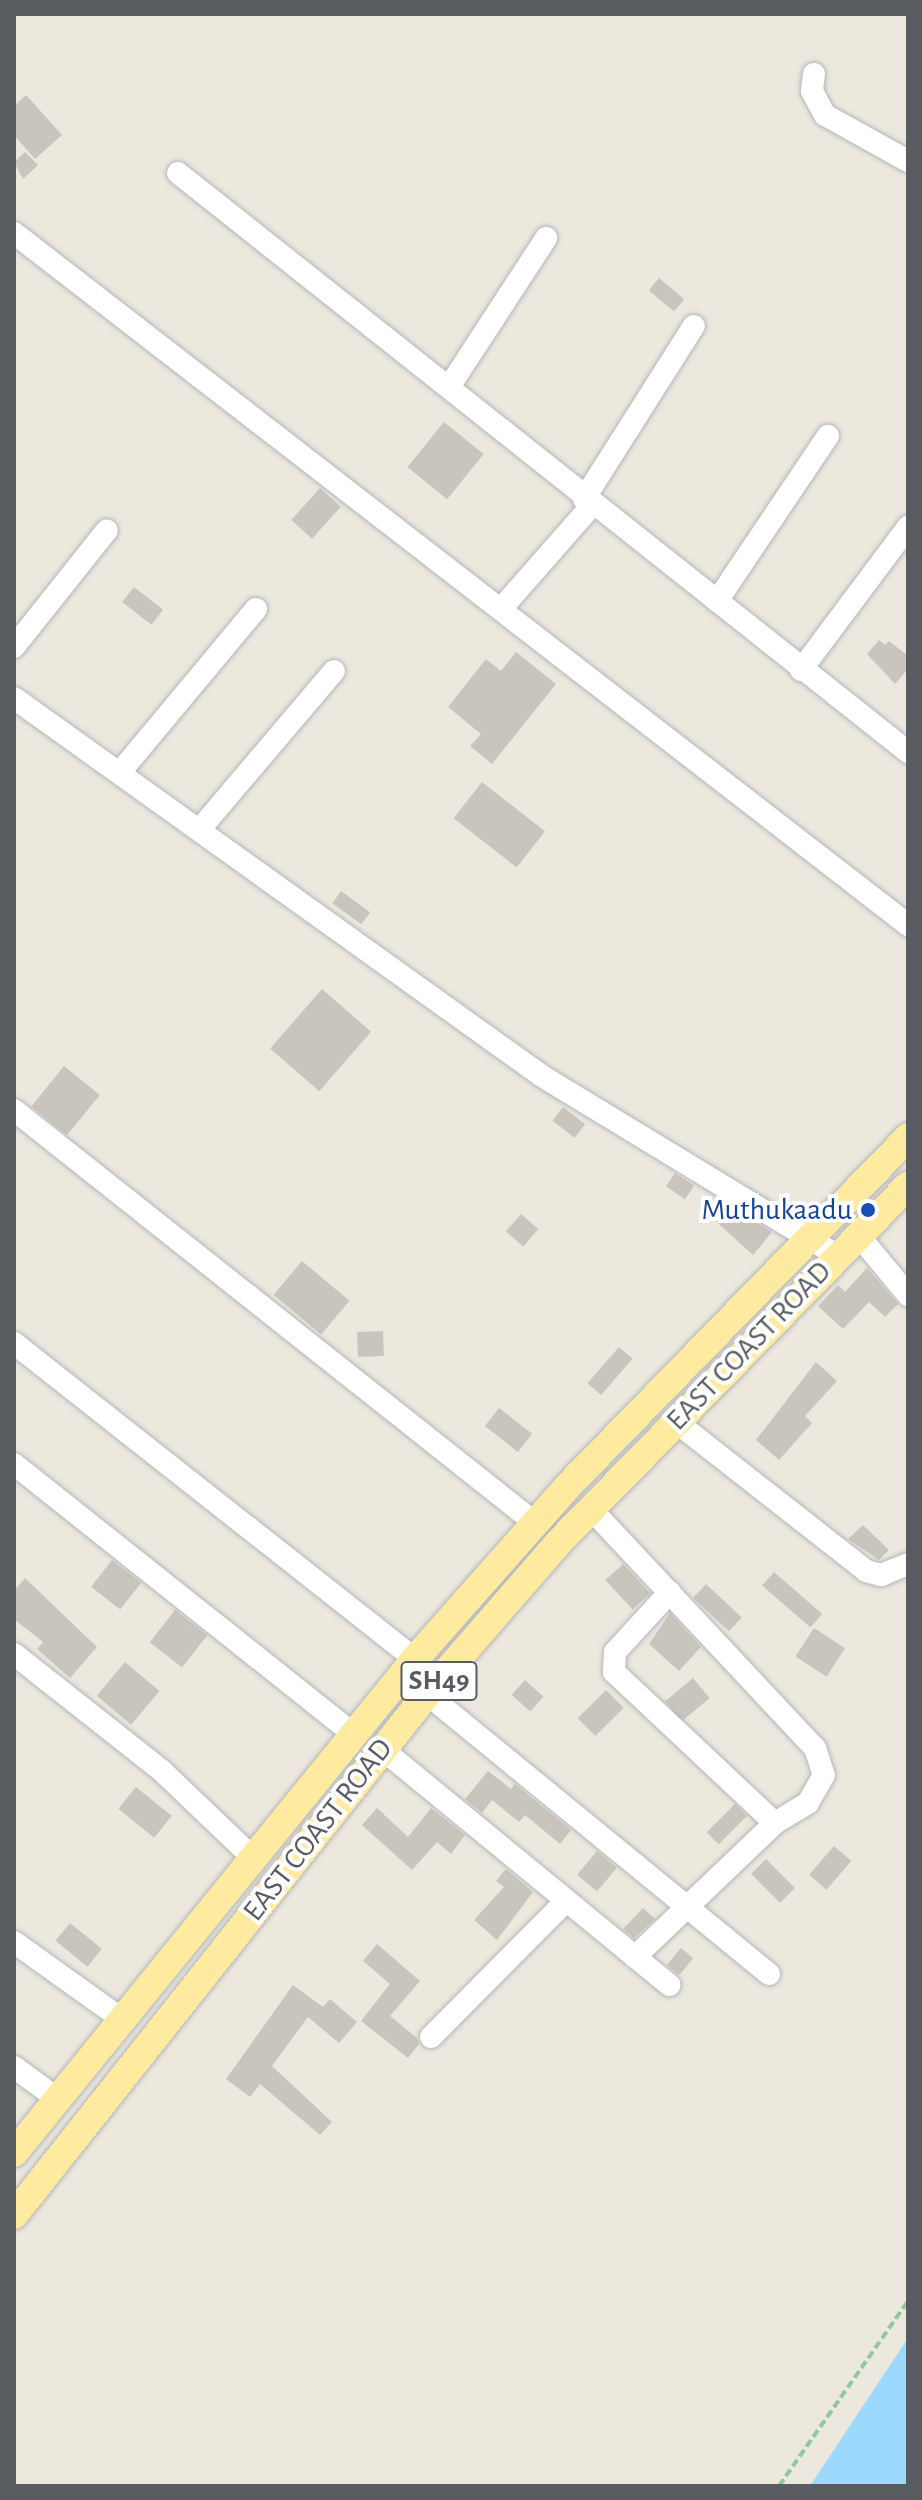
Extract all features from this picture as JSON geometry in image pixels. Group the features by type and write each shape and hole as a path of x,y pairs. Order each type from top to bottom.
{"main road":[{"name":"EAST COAST ROAD","path":"14,2153 55,2097 415,1659 535,1523 908,1137"},
{"name":"EAST COAST ROAD","path":"14,2215 427,1694 591,1509 675,1421 838,1256 903,1200"}],"street":[{"path":"814,74 812,91 825,115 908,161"},
{"path":"178,173 449,387 588,502 908,752"},
{"path":"14,233 908,925"},
{"path":"449,387 546,238"},
{"path":"501,609 588,502 694,326"},
{"path":"717,601 828,436"},
{"path":"801,670 908,527"},
{"path":"14,647 107,530"},
{"path":"121,771 256,609"},
{"path":"200,829 334,671"},
{"path":"14,698 121,771 542,1076 838,1256"},
{"path":"14,1110 535,1523"},
{"path":"859,1236 908,1295"},
{"path":"14,1343 415,1659"},
{"path":"675,1421 866,1571 881,1575 908,1564"},
{"path":"14,1464 353,1734"},
{"path":"591,1509 822,1758 821,1787 808,1803 775,1823 635,1957"},
{"path":"670,1592 615,1652 614,1672 775,1823"},
{"path":"14,1654 162,1771 252,1857"},
{"path":"427,1694 769,1974"},
{"path":"382,1749 669,1985"},
{"path":"431,2037 566,1901"},
{"path":"14,1942 120,2018"},
{"path":"14,2067 55,2097"}],"path":[{"path":"779,2486 908,2301"}],"water":[{"path":"908,2338 908,2486 810,2486"}],"building":[{"path":"26,95 62,135 35,159 14,135 14,106"},
{"path":"25,152 38,165 23,179 14,162"},
{"path":"659,278 684,299 674,311 649,290"},
{"path":"444,422 484,454 447,499 407,467"},
{"path":"320,488 341,507 312,539 291,520"},
{"path":"134,587 163,610 151,625 122,602"},
{"path":"879,640 885,645 889,641 908,656 908,669 895,684 867,654"},
{"path":"516,652 556,684 492,764 470,746 481,734 448,707 486,659 501,671"},
{"path":"482,782 545,831 517,868 454,818"},
{"path":"341,891 370,912 361,924 332,903"},
{"path":"322,989 371,1032 319,1091 270,1049"},
{"path":"64,1066 100,1095 67,1135 31,1106"},
{"path":"563,1107 585,1124 575,1138 553,1120"},
{"path":"675,1173 694,1186 685,1199 666,1186"},
{"path":"724,1203 772,1232 753,1255 712,1218"},
{"path":"521,1214 538,1229 523,1246 506,1231"},
{"path":"302,1261 349,1301 321,1335 274,1295"},
{"path":"867,1268 898,1304 885,1317 869,1302 843,1329 818,1306 838,1285 845,1292"},
{"path":"383,1331 384,1356 358,1357 357,1332"},
{"path":"619,1347 633,1359 601,1395 588,1383"},
{"path":"816,1362 837,1381 805,1416 812,1423 779,1460 756,1440"},
{"path":"499,1408 532,1434 518,1452 485,1426"},
{"path":"863,1525 889,1550 879,1560 848,1539"},
{"path":"112,1560 141,1583 120,1610 91,1587"},
{"path":"623,1564 650,1593 633,1610 605,1580"},
{"path":"774,1572 822,1614 810,1628 762,1586"},
{"path":"25,1578 97,1647 70,1678 37,1649 43,1642 14,1619 14,1591"},
{"path":"706,1584 742,1617 729,1631 693,1598"},
{"path":"175,1610 207,1635 182,1668 150,1642"},
{"path":"670,1613 701,1647 679,1671 649,1644"},
{"path":"814,1628 845,1648 827,1677 795,1657"},
{"path":"125,1662 159,1691 131,1725 97,1696"},
{"path":"693,1678 710,1698 682,1721 665,1701"},
{"path":"525,1680 544,1697 530,1712 512,1695"},
{"path":"606,1690 624,1708 595,1736 578,1718"},
{"path":"488,1771 511,1789 515,1784 571,1830 560,1844 525,1815 519,1822 492,1800 482,1813 465,1799"},
{"path":"136,1787 172,1816 154,1838 118,1809"},
{"path":"735,1804 747,1816 719,1844 707,1832"},
{"path":"377,1808 408,1837 431,1808 465,1835 451,1854 437,1842 412,1870 362,1825"},
{"path":"834,1846 851,1861 826,1890 809,1875"},
{"path":"597,1851 617,1868 597,1891 577,1875"},
{"path":"766,1859 795,1888 780,1903 751,1874"},
{"path":"506,1869 533,1892 497,1940 474,1920 504,1887 496,1881"},
{"path":"643,1908 655,1919 634,1938 623,1929"},
{"path":"70,1923 102,1949 87,1967 56,1941"},
{"path":"377,1944 420,1981 390,2016 417,2038 419,2044 408,2058 361,2021 390,1984 363,1961"},
{"path":"681,1948 693,1958 679,1975 667,1965"},
{"path":"293,1985 323,2007 330,1999 357,2022 339,2043 308,2017 272,2066 332,2122 320,2135 260,2084 250,2097 226,2079"}],"place":[{"name":"Muthukaadu","path":"868,1210"}]}
